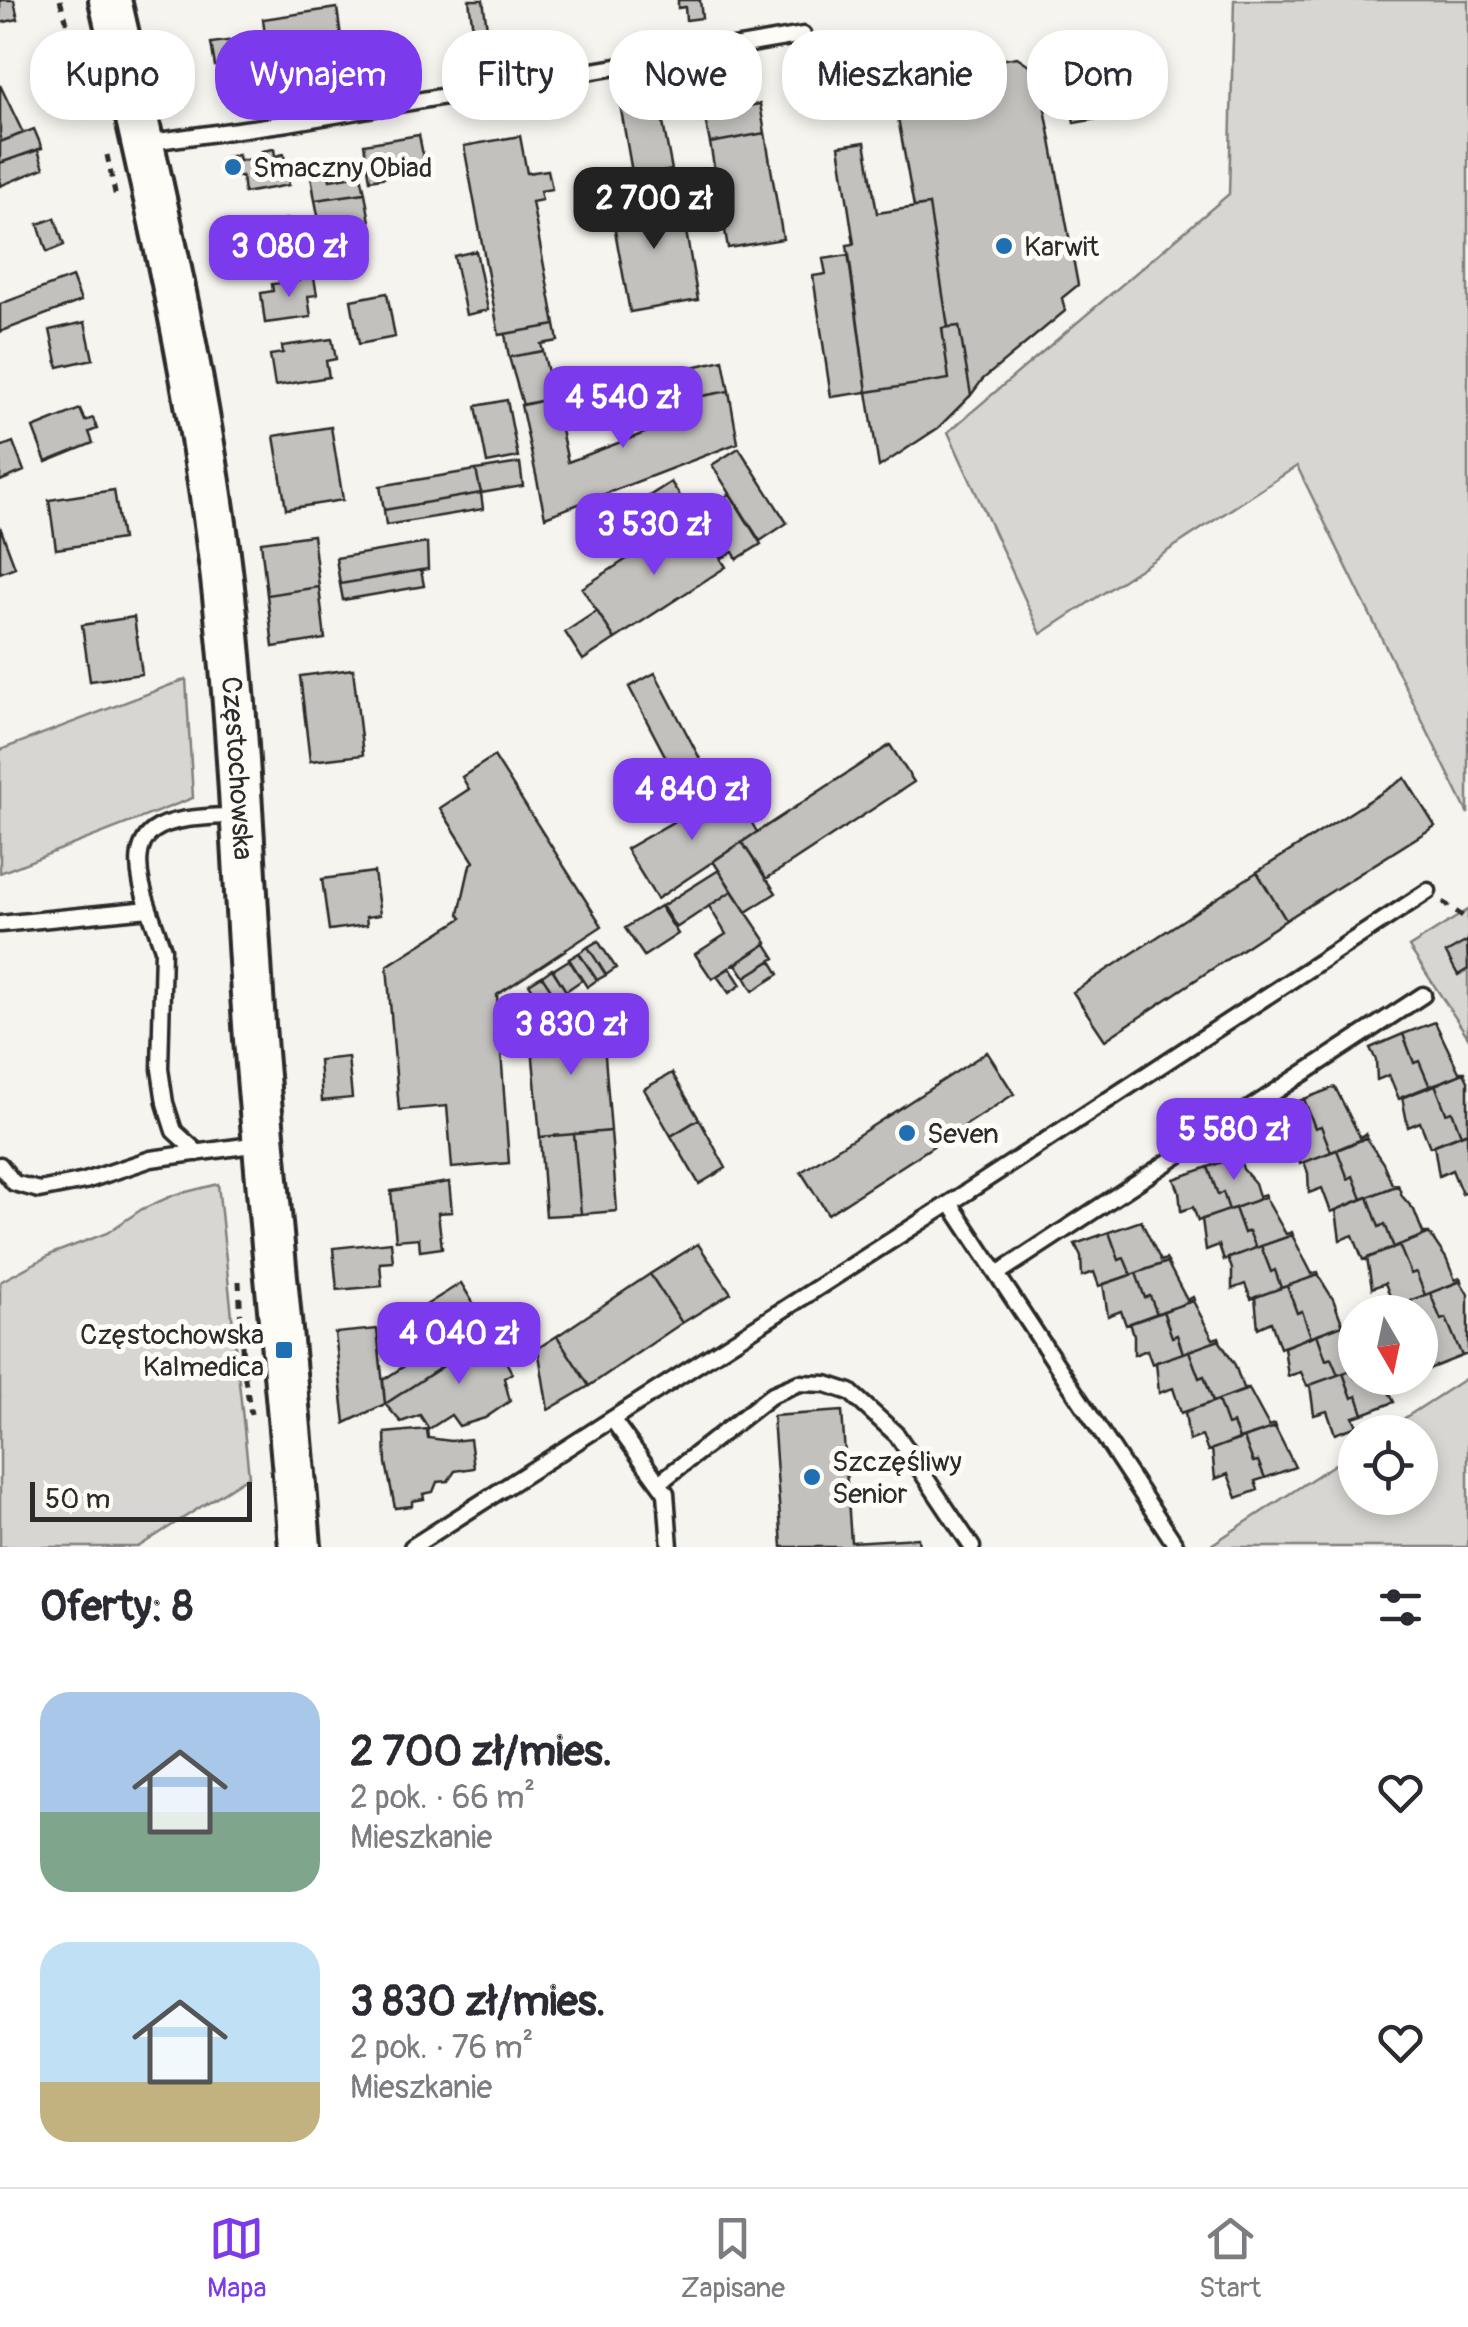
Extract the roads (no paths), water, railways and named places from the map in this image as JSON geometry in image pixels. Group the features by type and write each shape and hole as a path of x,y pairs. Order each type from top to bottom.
{"main road":[{"name":"Częstochowska","path":"110,0 124,145 201,434 216,527 232,679 254,1025 300,1547"}],"lane":[{"path":"124,145 288,123 782,38"},
{"path":"198,1153 174,1131 166,1103 160,1069 162,948 143,893 141,853 157,826 176,818 241,815"},
{"path":"412,1547 1428,891"},
{"path":"0,924 149,909"},
{"path":"998,1274 1423,995"},
{"path":"0,1165 14,1183 39,1190 85,1181 151,1159 266,1144"},
{"path":"950,1203 1175,1544"},
{"path":"660,1482 773,1394 799,1383 826,1384 850,1392 898,1435 972,1547"},
{"path":"612,1419 666,1493 670,1547"}],"place":[{"name":"Smaczny Obiad","path":"233,167"},
{"name":"Karwit","path":"1004,246"},
{"name":"Seven","path":"907,1133"},
{"name":"Częstochowska Kalmedica","path":"284,1350"},
{"name":"Szczęśliwy Senior","path":"812,1477"}]}
